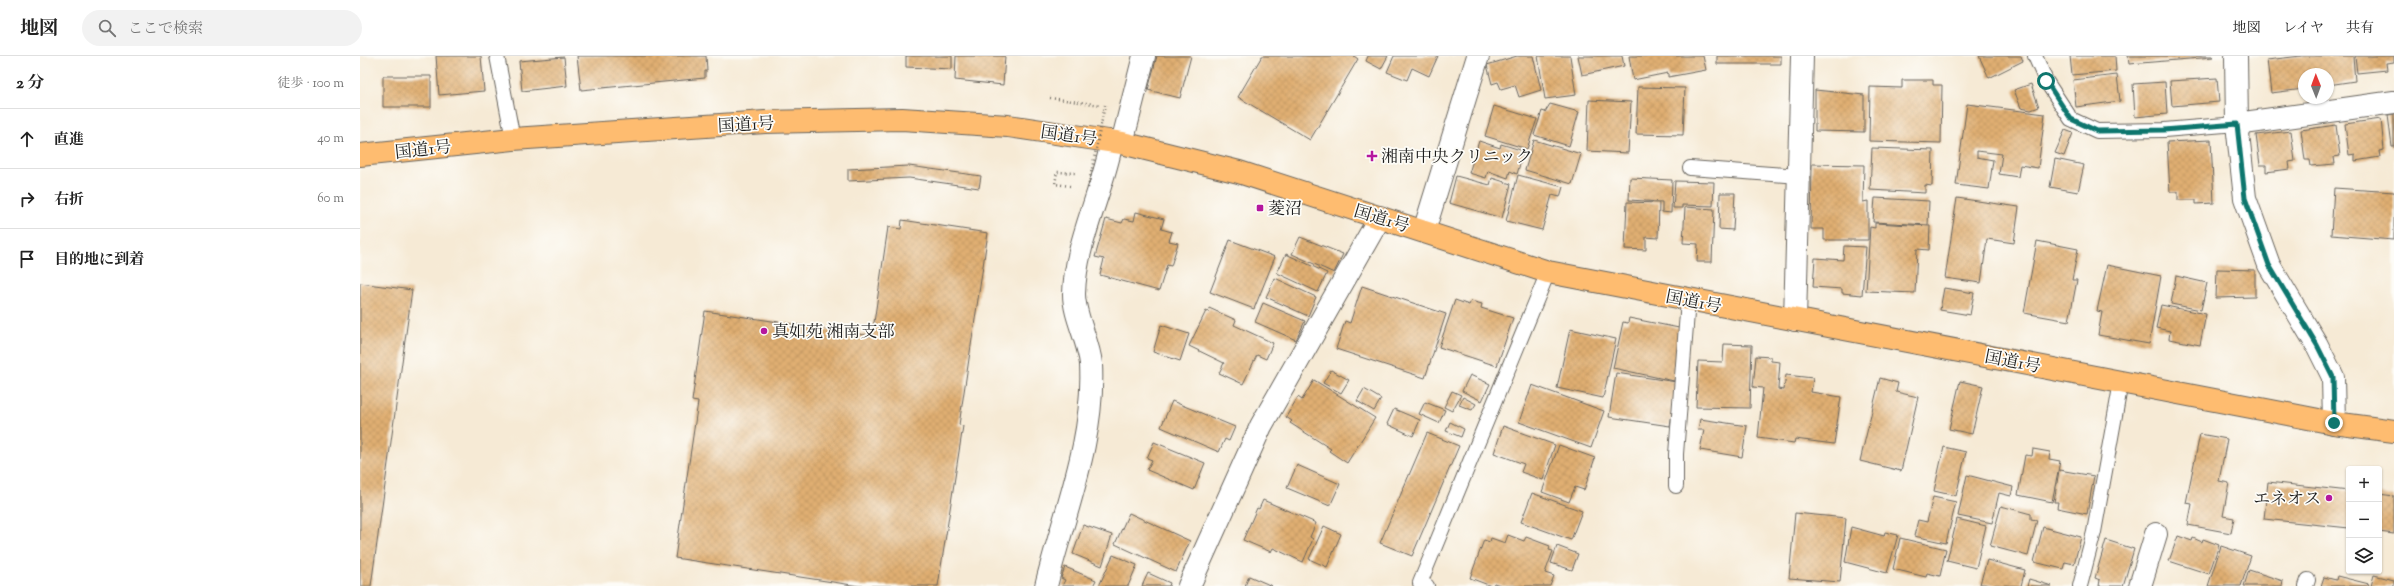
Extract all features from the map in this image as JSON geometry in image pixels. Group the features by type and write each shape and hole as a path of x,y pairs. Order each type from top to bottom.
{"highway":[{"name":"国道1号","path":"360,155 513,139 765,122 902,119 1008,126 1117,142 1239,172 1548,272 2334,423 2394,431"}],"street":[{"path":"1046,586 1088,429 1091,363 1074,294 1083,243 1144,56"},
{"path":"1424,231 1478,56"},
{"path":"1795,320 1802,56"},
{"path":"2236,56 2237,124 2245,198 2269,265 2317,345 2333,377 2334,423"},
{"path":"2237,124 2394,102"},
{"path":"1189,586 1261,426 1380,217"},
{"path":"2140,586 2156,534"}],"lane":[{"path":"497,56 513,139"},
{"path":"2035,56 2046,81 2071,119 2097,131 2164,130 2237,124"},
{"path":"1690,168 1799,176"},
{"path":"1427,586 1420,583 1548,272"},
{"path":"1676,486 1676,454 1688,300"},
{"path":"2080,586 2094,532 2121,382"}],"path":[{"path":"1050,98 1105,106 1088,188 1081,187"},
{"path":"1075,186 1055,184 1057,172 1081,174"}],"building":[{"path":"436,56 481,56 484,91 439,95"},
{"path":"577,56 706,56 707,71 705,71 705,78 581,90"},
{"path":"906,56 952,56 952,69 906,67"},
{"path":"956,56 1005,56 1003,85 955,80"},
{"path":"1157,56 1191,56 1180,98 1148,90"},
{"path":"1262,56 1354,56 1358,59 1310,140 1238,97"},
{"path":"1368,56 1388,56 1381,69 1366,61"},
{"path":"1394,56 1438,56 1429,76 1412,68 1407,80 1387,72"},
{"path":"1517,56 1533,56 1541,90 1519,97 1515,85 1501,89 1498,82 1492,84 1487,65"},
{"path":"1538,56 1570,56 1576,95 1545,99"},
{"path":"1578,56 1622,56 1624,66 1582,75"},
{"path":"1629,56 1703,56 1706,70 1668,77 1668,73 1633,80"},
{"path":"1717,56 1781,56 1781,64 1717,64"},
{"path":"1979,56 2021,56 2023,61 1989,78"},
{"path":"2070,56 2115,56 2116,71 2072,75"},
{"path":"2128,56 2213,56 2213,57 2129,64"},
{"path":"2301,56 2353,56 2355,81 2334,84 2334,68 2298,68 2298,90 2271,93 2267,60"},
{"path":"2355,56 2394,56 2394,62 2386,63 2387,70 2357,73"},
{"path":"564,57 567,86 522,91 519,61"},
{"path":"2117,75 2120,101 2076,107 2073,80"},
{"path":"383,76 431,76 431,107 383,107"},
{"path":"2217,78 2219,102 2172,106 2170,81"},
{"path":"1902,80 1933,80 1933,85 1942,85 1941,143 1869,141 1870,87 1902,88"},
{"path":"2165,82 2167,114 2135,117 2133,84"},
{"path":"2031,84 2039,107 2031,110 2021,108 2014,90"},
{"path":"1638,87 1685,88 1683,135 1636,134"},
{"path":"1815,90 1864,95 1864,132 1815,131"},
{"path":"1589,100 1631,102 1628,153 1587,151"},
{"path":"1550,104 1579,112 1569,146 1534,135 1542,111 1545,112"},
{"path":"1967,104 2045,114 2038,168 2020,165 2018,177 1999,174 2002,154 1977,151 1977,157 1993,160 1989,189 1956,185"},
{"path":"1494,106 1537,119 1527,149 1485,136"},
{"path":"2394,114 2394,147 2392,147 2388,115"},
{"path":"2381,119 2384,150 2379,151 2380,157 2355,161 2355,154 2349,155 2345,124"},
{"path":"2336,125 2340,156 2334,157 2335,164 2311,166 2310,160 2305,160 2301,130"},
{"path":"2065,130 2073,133 2064,156 2055,153"},
{"path":"2291,131 2295,161 2289,162 2290,169 2266,172 2266,165 2260,165 2256,135"},
{"path":"1534,140 1581,154 1572,184 1525,170"},
{"path":"2211,140 2214,203 2196,204 2196,200 2178,200 2178,192 2170,192 2167,142"},
{"path":"1479,141 1500,148 1501,144 1524,151 1517,174 1510,171 1508,178 1488,171 1486,178 1469,173"},
{"path":"1872,148 1933,150 1932,186 1925,185 1925,193 1870,190"},
{"path":"2055,159 2084,165 2078,192 2050,187"},
{"path":"1812,164 1864,165 1863,202 1868,201 1868,240 1824,240 1824,229 1811,229"},
{"path":"909,166 981,176 979,188 909,178 848,181 848,169"},
{"path":"1518,175 1563,187 1560,197 1552,195 1542,230 1506,221"},
{"path":"1456,176 1490,185 1492,178 1511,184 1502,218 1449,203"},
{"path":"1630,178 1672,180 1671,213 1662,212 1662,202 1629,200"},
{"path":"1675,181 1714,182 1713,206 1682,205 1682,208 1673,208"},
{"path":"2334,188 2394,192 2394,240 2331,235"},
{"path":"1720,193 1735,193 1733,230 1719,229"},
{"path":"1875,198 1929,201 1928,225 1873,222"},
{"path":"1957,198 2019,207 2014,243 1987,239 1981,283 1945,278"},
{"path":"1627,202 1659,203 1658,238 1646,237 1646,250 1625,249"},
{"path":"1685,207 1714,209 1712,262 1697,262 1698,244 1683,243"},
{"path":"1136,212 1164,219 1161,229 1172,232 1169,241 1178,243 1171,266 1167,265 1159,291 1100,275 1104,259 1095,257 1106,219 1122,223 1124,219 1134,221"},
{"path":"902,220 988,233 959,425 963,426 938,586 859,586 675,558 698,402 692,401 705,311 872,336 888,227 901,229"},
{"path":"1875,223 1930,226 1929,250 1917,249 1915,293 1866,291 1870,227 1875,228"},
{"path":"1300,237 1343,254 1334,273 1292,254"},
{"path":"1230,240 1275,257 1254,309 1210,292"},
{"path":"2037,241 2078,249 2072,280 2077,280 2069,321 2024,313"},
{"path":"1844,246 1866,247 1862,295 1842,293 1842,289 1813,287 1815,258 1843,260"},
{"path":"1286,254 1327,273 1318,292 1277,273"},
{"path":"2107,265 2161,276 2149,344 2098,335 2102,312 2097,311"},
{"path":"2217,269 2255,270 2255,297 2216,298"},
{"path":"2176,276 2207,283 2201,310 2171,304"},
{"path":"1275,278 1316,297 1308,316 1266,297"},
{"path":"360,283 412,290 371,586 360,586"},
{"path":"1362,286 1446,314 1425,378 1336,349 1345,321 1350,323"},
{"path":"1944,288 1974,293 1970,315 1940,310"},
{"path":"1455,300 1469,305 1471,301 1482,304 1481,308 1513,318 1497,366 1439,347"},
{"path":"1263,303 1305,321 1296,340 1255,322"},
{"path":"2161,305 2206,314 2200,345 2169,339 2170,331 2156,328"},
{"path":"1209,308 1236,320 1234,325 1273,343 1266,359 1257,355 1243,384 1219,373 1224,363 1189,346 1206,311 1208,312"},
{"path":"1629,318 1684,329 1674,381 1613,368 1623,322 1628,323"},
{"path":"1161,325 1189,334 1180,361 1153,352"},
{"path":"1570,329 1616,339 1603,398 1557,388"},
{"path":"1724,344 1752,345 1750,408 1696,407 1698,361 1723,362"},
{"path":"1756,356 1771,357 1771,361 1780,362 1778,389 1784,390 1786,375 1813,378 1811,392 1841,397 1834,444 1795,439 1794,443 1758,438 1763,388 1753,387"},
{"path":"1331,370 1349,380 1341,393 1323,383"},
{"path":"1616,373 1677,382 1670,426 1609,417"},
{"path":"1470,375 1490,384 1482,401 1462,391"},
{"path":"1880,378 1898,383 1896,392 1918,397 1901,471 1860,461"},
{"path":"1314,380 1375,418 1347,463 1329,451 1331,449 1290,423 1292,421 1286,417 1298,397 1302,400"},
{"path":"1960,381 1983,386 1972,434 1949,429"},
{"path":"1532,385 1604,411 1591,448 1519,422"},
{"path":"1364,389 1381,399 1374,411 1357,401"},
{"path":"1452,391 1461,395 1452,411 1444,407"},
{"path":"1463,397 1476,404 1472,410 1459,405"},
{"path":"1172,401 1235,427 1229,441 1225,439 1219,452 1161,427"},
{"path":"1425,402 1445,410 1439,423 1419,414"},
{"path":"1394,409 1420,420 1413,436 1387,424"},
{"path":"1700,419 1747,426 1742,457 1700,450 1704,430 1698,430"},
{"path":"1450,422 1464,429 1461,437 1446,431"},
{"path":"1503,426 1555,445 1543,480 1521,472 1524,464 1494,453"},
{"path":"1427,433 1459,446 1412,556 1380,543"},
{"path":"2200,434 2227,439 2219,481 2229,483 2223,516 2234,518 2231,533 2188,525 2192,504 2186,503"},
{"path":"1154,442 1205,463 1194,490 1147,470 1152,460 1147,458"},
{"path":"1559,445 1595,458 1584,490 1575,487 1569,502 1542,492"},
{"path":"1944,447 1966,452 1956,496 1934,491"},
{"path":"2033,449 2050,452 2049,459 2060,461 2052,502 2018,495 2025,455 2032,456"},
{"path":"1297,465 1340,484 1330,506 1287,488"},
{"path":"2059,470 2094,476 2087,514 2057,508 2058,502 2054,502"},
{"path":"1967,475 2013,487 2011,496 1999,493 1992,523 1958,516"},
{"path":"2268,482 2346,491 2346,528 2264,519"},
{"path":"1532,493 1582,511 1571,540 1521,522"},
{"path":"2382,494 2394,496 2394,534 2382,532"},
{"path":"1933,497 1956,502 1946,543 1914,536 1918,520 1927,522"},
{"path":"1263,500 1316,523 1310,537 1313,539 1303,562 1273,548 1271,552 1243,540 1257,508 1259,509"},
{"path":"2001,506 2031,514 2031,519 2037,520 2028,556 1990,546"},
{"path":"1129,513 1190,541 1176,572 1115,544"},
{"path":"1795,513 1846,518 1840,582 1789,578"},
{"path":"1957,519 1986,526 1976,568 1947,561"},
{"path":"1083,525 1112,535 1102,566 1073,554"},
{"path":"1324,526 1341,534 1327,567 1309,559"},
{"path":"1851,527 1884,536 1885,532 1898,535 1887,573 1845,562"},
{"path":"2043,527 2081,537 2074,564 2065,562 2063,569 2034,562"},
{"path":"1508,535 1524,541 1526,537 1550,546 1549,550 1553,551 1545,573 1554,576 1550,586 1503,586 1494,583 1493,586 1491,586 1470,578 1484,540 1490,542 1491,538 1505,543"},
{"path":"2178,536 2192,541 2193,538 2202,542 2203,539 2219,545 2209,574 2169,561"},
{"path":"1900,538 1946,549 1940,576 1927,573 1926,577 1893,569"},
{"path":"2106,540 2134,549 2123,586 2099,586 2100,580 2095,578"},
{"path":"1557,546 1578,554 1572,570 1551,563"},
{"path":"2221,546 2251,556 2241,586 2208,586"},
{"path":"1113,555 1137,565 1128,586 1099,586"},
{"path":"1987,560 2025,570 2021,586 1980,584"},
{"path":"1065,567 1096,580 1093,586 1062,586 1065,580 1061,578"},
{"path":"2249,570 2283,581 2282,586 2244,586"},
{"path":"1148,573 1170,583 1169,586 1142,586"},
{"path":"2374,575 2394,580 2394,586 2371,586"},
{"path":"1249,576 1272,586 1245,586"},
{"path":"2337,576 2369,584 2368,586 2321,586 2324,577 2336,580"},
{"path":"2029,579 2052,586 2027,586"}],"place":[{"name":"湘南中央クリニック","path":"1372,156"},
{"name":"菱沼","path":"1260,208"},
{"name":"真如苑 湘南支部","path":"764,331"},
{"name":"エネオス","path":"2329,498"}],"route":[{"path":"2046,81 2071,119 2097,131 2164,130 2237,124 2245,198 2269,265 2317,345 2333,377 2335,400 2334,423"}]}
